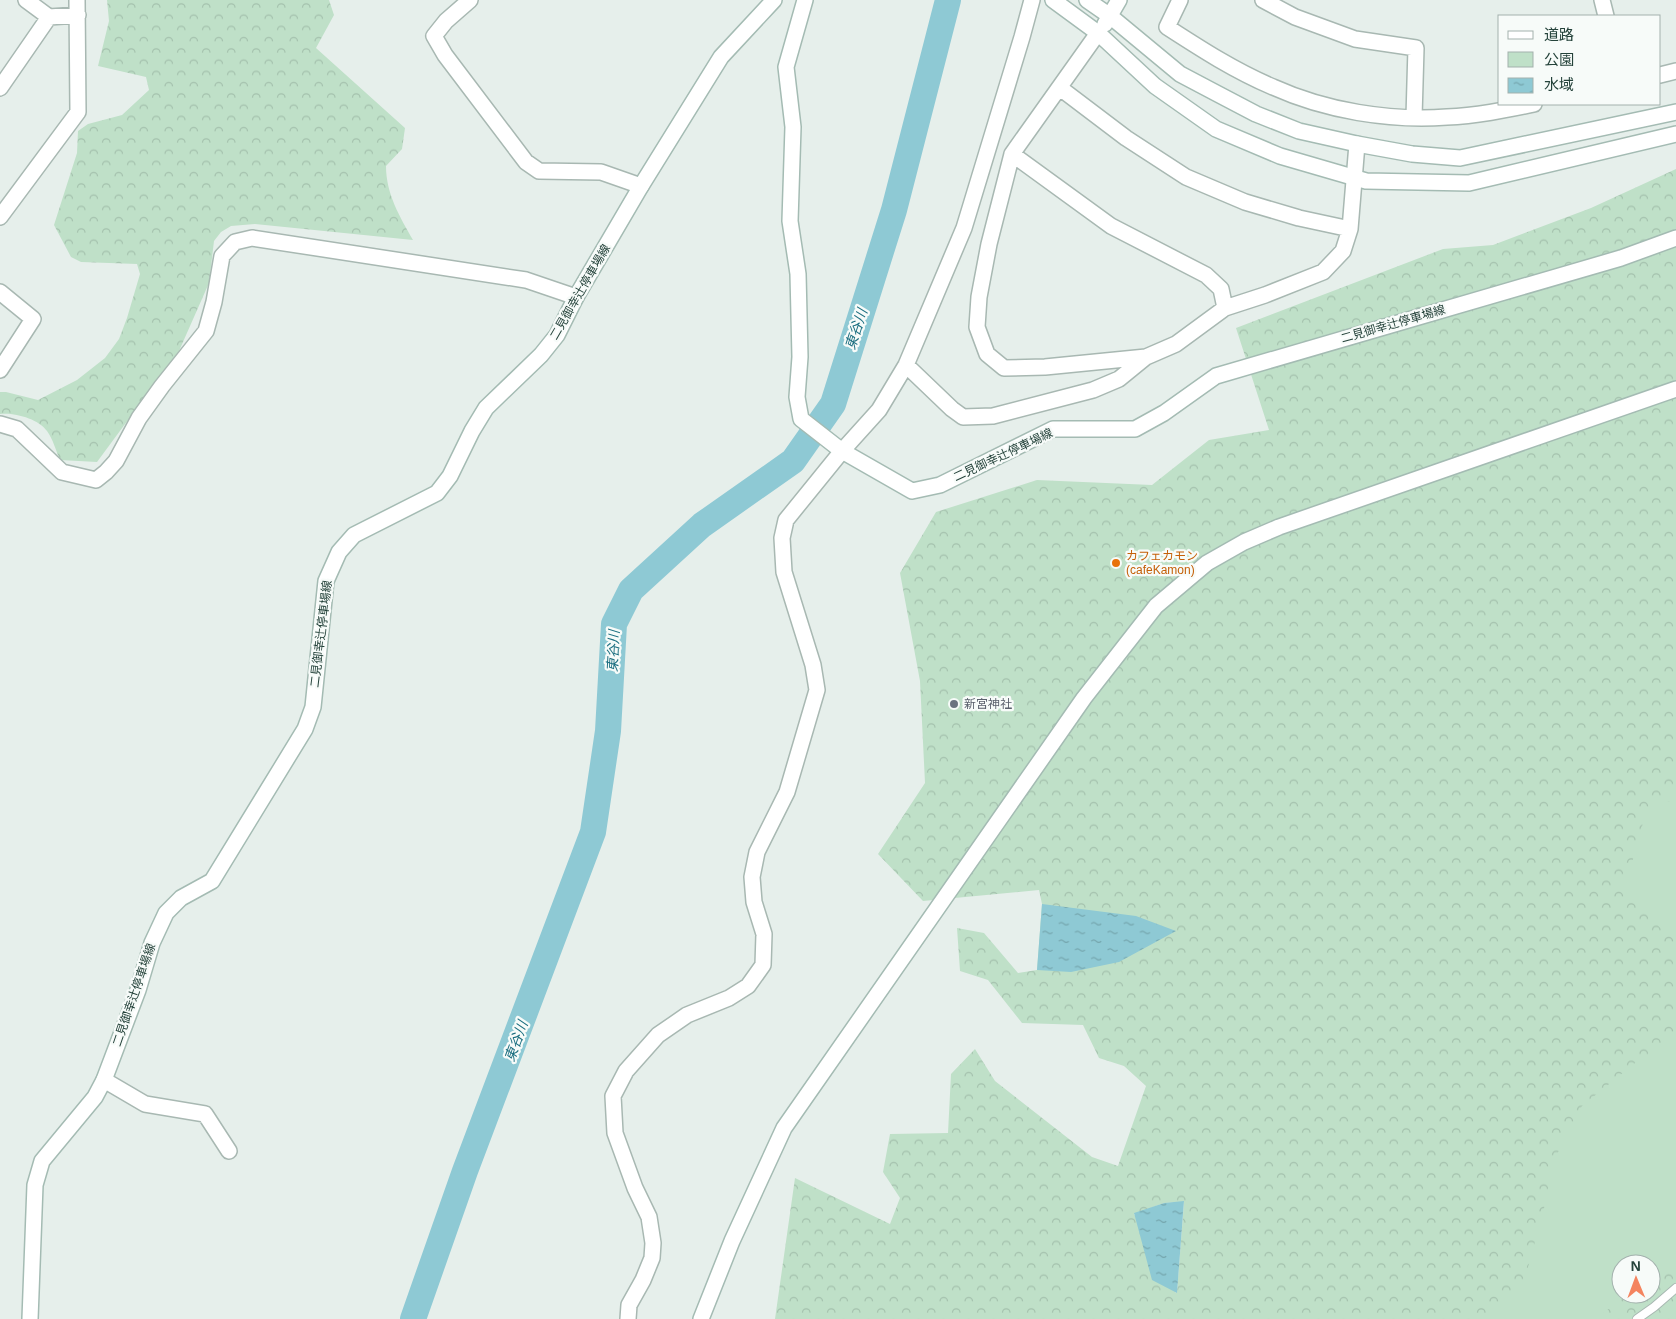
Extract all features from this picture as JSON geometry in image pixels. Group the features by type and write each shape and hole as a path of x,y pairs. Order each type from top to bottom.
{"street":[{"path":"26,0 49,17"},
{"path":"470,0 446,21 434,36 445,55 526,162 539,171 601,172 640,186"},
{"name":"二見御幸辻停車場線","path":"30,1319 35,1185 42,1161 95,1097 104,1080 138,990 152,943 166,913 181,898 212,881 305,729 313,706 326,581 339,552 354,535 437,493 450,476 472,431 486,408 541,355 557,335 576,297 640,186 721,57 774,0"},
{"name":"二見御幸辻停車場線","path":"805,0 786,67 793,127 790,221 798,274 800,357 797,397 801,419 842,451 912,491 940,485 1053,429 1135,430 1164,413 1216,376 1621,258 1676,238"},
{"path":"628,1319 629,1305 643,1280 652,1258 653,1243 649,1217 635,1188 615,1134 612,1096 626,1071 658,1035 687,1015 736,994 748,986 763,965 764,934 754,902 753,868 757,852 787,792 817,690 813,665 784,572 782,538 786,520 878,410 906,365 964,228 1032,0"},
{"path":"1088,0 1180,74 1256,114 1299,131 1357,144 1412,154 1460,158 1676,112"},
{"path":"1119,0 1060,88 1012,154 989,244 979,296 977,327 987,354 1004,368 1045,367 1146,357"},
{"path":"1180,0 1167,27 1219,60 1273,88 1299,97 1352,112 1414,118 1448,117 1527,105"},
{"path":"1602,0 1606,15"},
{"path":"1267,1 1295,17 1355,39 1416,48 1414,118"},
{"path":"1055,2 1098,33 1156,86 1216,129 1280,156 1366,181 1469,183 1676,134"},
{"path":"0,88 49,17 77,8 78,112 0,217"},
{"path":"1661,75 1676,71"},
{"path":"1060,88 1126,138 1186,177 1245,202 1299,218 1350,229"},
{"path":"906,365 952,410 963,417 993,416 1093,390 1118,379 1146,357 1176,344 1225,308 1265,295 1323,272 1343,251 1350,229 1357,144"},
{"path":"1012,154 1111,226 1206,275 1222,289 1225,308"},
{"path":"0,424 17,429 62,472 96,480 116,460 140,418 162,386 206,331 214,302 222,256 235,242 252,238 526,280 576,297"},
{"path":"0,292 33,319 0,370"},
{"path":"701,1319 732,1241 784,1128 1084,698 1156,606 1208,563 1244,542 1279,527 1676,389"},
{"path":"104,1080 145,1104 205,1114 229,1150"}],"lane":[{"path":"1637,1319 1676,1288"}],"green space":[{"path":"107,0 329,0 334,15 316,48 405,128 402,149 386,166 391,196 413,240 255,224 231,226 221,232 214,241 209,283 179,351 97,462 60,460 47,431 38,423 26,417 0,414 0,392 38,400 77,380 105,358 119,339 140,274 137,264 81,262 71,257 54,225 77,153 78,131 88,124 122,115 149,90 146,77 98,66 109,21"},
{"path":"1676,169 1676,801 1665,802 1646,812 1625,888 1663,931 1676,923 1676,1043 1664,1045 1635,1063 1582,1106 1553,1162 1547,1197 1523,1286 1480,1319 775,1319 795,1178 890,1224 900,1198 883,1172 890,1134 948,1133 951,1074 975,1049 995,1081 1092,1157 1118,1166 1146,1086 1124,1066 1099,1058 1083,1025 1022,1023 988,980 960,971 957,928 984,933 1018,973 1037,970 1042,904 1039,890 923,901 878,854 925,783 920,681 900,573 936,512 1037,480 1152,485 1209,440 1269,430 1236,328 1443,249 1493,245 1591,208","holes":["1184,1202 1177,1292 1134,1214 1164,1203"]},
{"path":"1676,685 1676,1319 1385,1319"},
{"path":"1676,1261 1676,1319 1595,1319 1615,1304 1661,1304 1661,1272"}],"water":[{"path":"1042,904 1136,916 1176,931 1119,962 1071,972 1037,970"},
{"path":"1184,1201 1177,1293 1152,1280 1134,1213 1164,1203"}],"waterway":[{"name":"東谷川","path":"413,1319 465,1171 593,832 608,731 614,624 631,590 702,525 793,461 833,404 894,210 948,0"}],"place":[{"name":"カフェカモン (cafeKamon)","path":"1116,563"},
{"name":"新宮神社","path":"954,704"}]}
